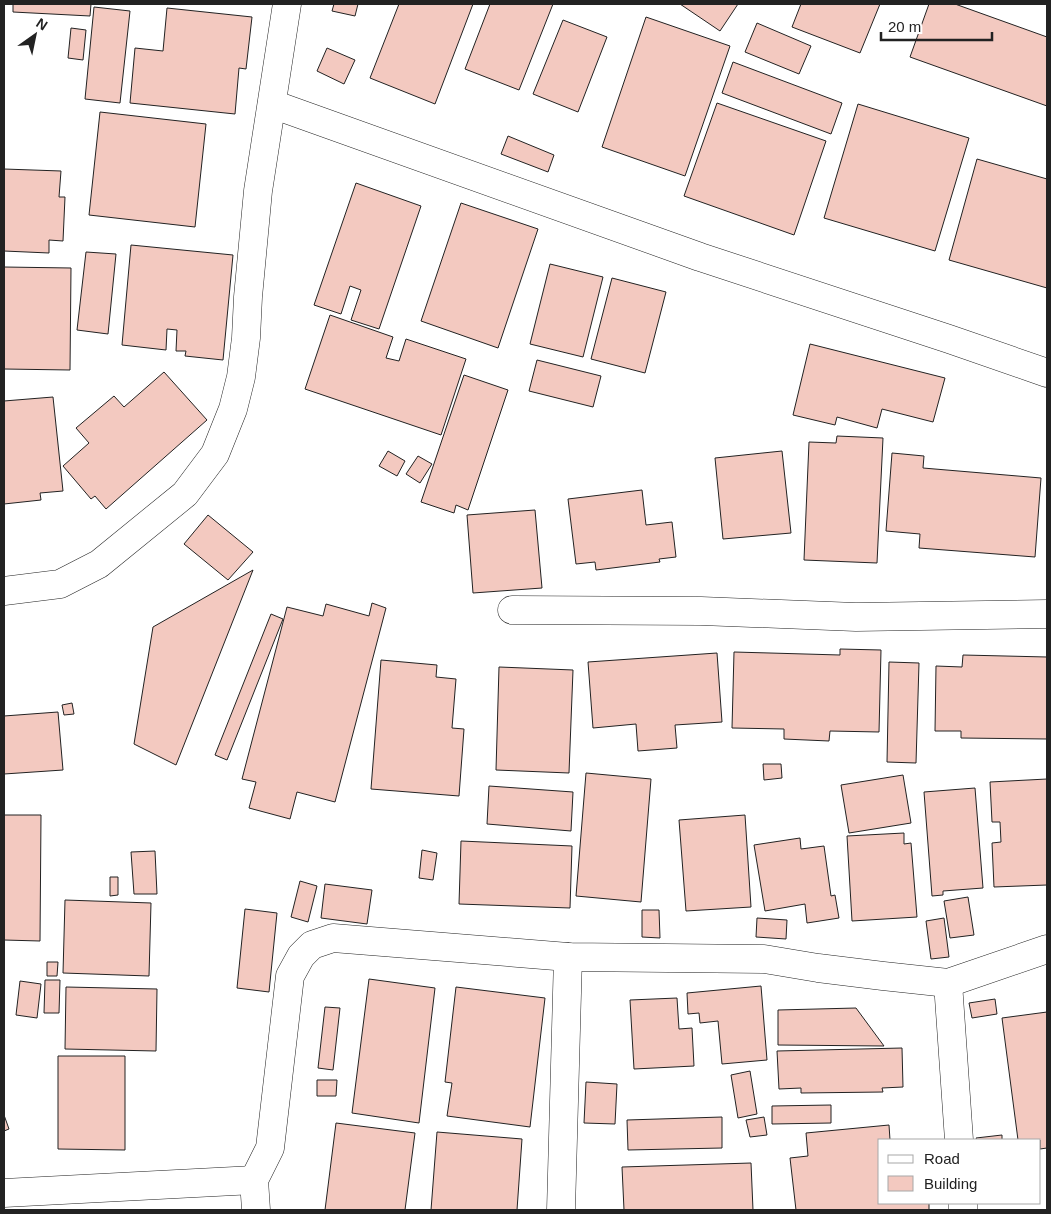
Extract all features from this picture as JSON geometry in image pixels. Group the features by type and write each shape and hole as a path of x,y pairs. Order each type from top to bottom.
{"street":[{"path":"4,591 60,584 99,564 185,494 215,454 233,409 241,377 258,191 287,4"},
{"path":"272,104 700,257 1047,373"},
{"path":"512,610 701,611 856,617 1047,614"},
{"path":"256,1210 254,1180 270,1148 290,976 301,956 312,945 333,938 568,957 764,960 827,970 948,983 1047,949"},
{"path":"561,1210 568,957"},
{"path":"948,983 959,1139"},
{"path":"4,1193 254,1180"}],"building":[{"path":"13,4 91,4 90,16 13,12"},
{"path":"334,4 358,4 355,16 332,11"},
{"path":"399,4 473,4 435,104 370,78"},
{"path":"490,4 553,4 519,90 465,69"},
{"path":"680,4 738,4 720,31"},
{"path":"801,4 880,4 860,53 792,27"},
{"path":"929,4 955,4 1047,37 1047,106 910,57"},
{"path":"94,7 130,11 120,103 85,99"},
{"path":"167,8 252,17 246,69 239,68 235,114 130,103 135,48 163,51"},
{"path":"646,17 730,46 685,176 602,147"},
{"path":"563,20 607,37 578,112 533,94"},
{"path":"757,23 811,46 799,74 745,52"},
{"path":"71,28 86,30 83,60 68,58"},
{"path":"327,48 355,60 344,84 317,71"},
{"path":"733,62 842,103 831,134 722,93"},
{"path":"717,103 826,141 794,235 684,196"},
{"path":"858,104 969,138 935,251 824,218"},
{"path":"100,112 206,124 195,227 89,215"},
{"path":"508,136 554,155 548,172 501,154"},
{"path":"977,159 1047,179 1047,288 949,260"},
{"path":"4,169 61,171 59,197 65,197 63,241 49,240 49,253 4,251"},
{"path":"356,183 421,206 379,329 351,320 361,290 350,286 341,314 314,305"},
{"path":"461,203 538,229 498,348 421,321"},
{"path":"131,245 233,255 223,360 185,356 186,351 176,351 177,330 167,329 166,350 122,345"},
{"path":"86,252 116,254 108,334 77,330"},
{"path":"550,264 603,277 583,357 530,344"},
{"path":"4,267 71,268 70,370 4,369"},
{"path":"612,278 666,292 645,373 591,359"},
{"path":"330,315 393,337 386,358 399,361 406,339 466,359 441,435 305,389"},
{"path":"810,344 945,378 933,422 882,409 877,428 837,417 835,425 793,415"},
{"path":"537,360 601,376 593,407 529,391"},
{"path":"164,372 207,420 106,509 95,496 91,499 63,466 89,443 76,428 114,396 124,407"},
{"path":"464,375 508,390 468,510 456,505 454,513 421,502"},
{"path":"53,397 63,491 40,493 41,500 4,504 4,401"},
{"path":"837,436 883,438 877,563 804,560 809,442 836,443"},
{"path":"388,451 405,461 397,476 379,466"},
{"path":"782,451 791,533 723,539 715,458"},
{"path":"892,453 924,456 923,468 1041,478 1035,557 919,548 920,534 886,531"},
{"path":"418,456 432,464 420,483 406,474"},
{"path":"642,490 646,525 672,522 676,557 659,559 660,562 596,570 595,562 576,564 568,499"},
{"path":"535,510 542,588 473,593 467,515"},
{"path":"208,515 253,552 228,580 184,544"},
{"path":"253,570 176,765 134,744 153,627"},
{"path":"372,603 386,608 335,802 297,792 290,819 249,808 256,782 242,779 287,607 323,616 326,604 369,616"},
{"path":"271,614 283,619 227,760 215,755"},
{"path":"840,649 881,650 879,732 830,731 829,741 784,739 784,729 732,728 734,652 840,655"},
{"path":"717,653 722,722 675,725 677,748 638,751 636,724 593,728 588,662"},
{"path":"963,655 1047,657 1047,739 961,738 961,731 935,731 936,666 962,667"},
{"path":"381,660 437,665 436,677 456,679 452,728 464,729 459,796 371,789"},
{"path":"889,662 919,663 916,763 887,762"},
{"path":"499,667 573,670 569,773 496,770"},
{"path":"72,703 74,714 64,715 62,705"},
{"path":"58,712 63,770 4,774 4,716"},
{"path":"763,764 781,764 782,778 764,780"},
{"path":"586,773 651,779 641,902 576,896"},
{"path":"903,775 911,823 849,833 841,785"},
{"path":"1047,779 1047,885 994,887 992,843 1001,842 1000,822 992,822 990,782"},
{"path":"489,786 573,792 571,831 487,824"},
{"path":"975,788 983,888 943,891 943,895 932,896 924,792"},
{"path":"4,815 41,815 40,941 4,940"},
{"path":"745,815 751,907 686,911 679,820"},
{"path":"904,833 904,844 911,843 917,917 852,921 847,836"},
{"path":"800,838 801,849 824,846 831,896 835,895 839,918 807,923 805,904 765,911 754,845"},
{"path":"461,841 572,846 570,908 459,904"},
{"path":"422,850 437,853 433,880 419,878"},
{"path":"155,851 157,894 134,894 131,852"},
{"path":"110,877 118,877 118,895 110,896"},
{"path":"300,881 317,886 308,922 291,917"},
{"path":"325,884 372,890 367,924 321,918"},
{"path":"968,897 974,935 950,938 944,901"},
{"path":"65,900 151,903 149,976 63,973"},
{"path":"245,909 277,913 269,992 237,988"},
{"path":"642,910 659,910 660,938 642,937"},
{"path":"757,918 787,920 786,939 756,937"},
{"path":"944,918 949,957 931,959 926,921"},
{"path":"47,962 58,962 57,976 47,976"},
{"path":"369,979 435,988 419,1123 352,1113"},
{"path":"45,980 60,980 59,1013 44,1013"},
{"path":"20,981 41,984 37,1018 16,1015"},
{"path":"761,986 767,1060 722,1064 718,1021 700,1023 699,1013 688,1014 687,993"},
{"path":"66,987 157,989 156,1051 65,1049"},
{"path":"456,987 545,998 530,1127 447,1116 452,1083 445,1082"},
{"path":"677,998 679,1029 692,1028 694,1066 634,1069 630,1000"},
{"path":"995,999 997,1014 972,1018 969,1003"},
{"path":"325,1007 340,1008 333,1070 318,1068"},
{"path":"856,1008 884,1046 778,1045 778,1010"},
{"path":"1047,1012 1047,1148 1041,1149 1041,1139 1018,1139 1002,1018"},
{"path":"902,1048 903,1087 882,1088 883,1092 801,1093 801,1088 779,1089 777,1051"},
{"path":"58,1056 125,1056 125,1150 58,1149"},
{"path":"750,1071 757,1114 738,1118 731,1075"},
{"path":"317,1080 337,1080 336,1096 317,1096"},
{"path":"586,1082 617,1084 615,1124 584,1123"},
{"path":"831,1105 831,1123 772,1124 772,1106"},
{"path":"4,1115 9,1129 4,1131"},
{"path":"722,1117 722,1148 628,1150 627,1120"},
{"path":"764,1117 767,1135 750,1137 746,1120"},
{"path":"336,1123 415,1133 405,1210 325,1210"},
{"path":"889,1125 890,1139 878,1139 878,1204 929,1204 929,1210 796,1210 790,1158 808,1156 806,1133"},
{"path":"437,1132 522,1139 517,1210 431,1210"},
{"path":"1002,1135 1002,1139 976,1138"},
{"path":"751,1163 753,1210 624,1210 622,1167"}]}
